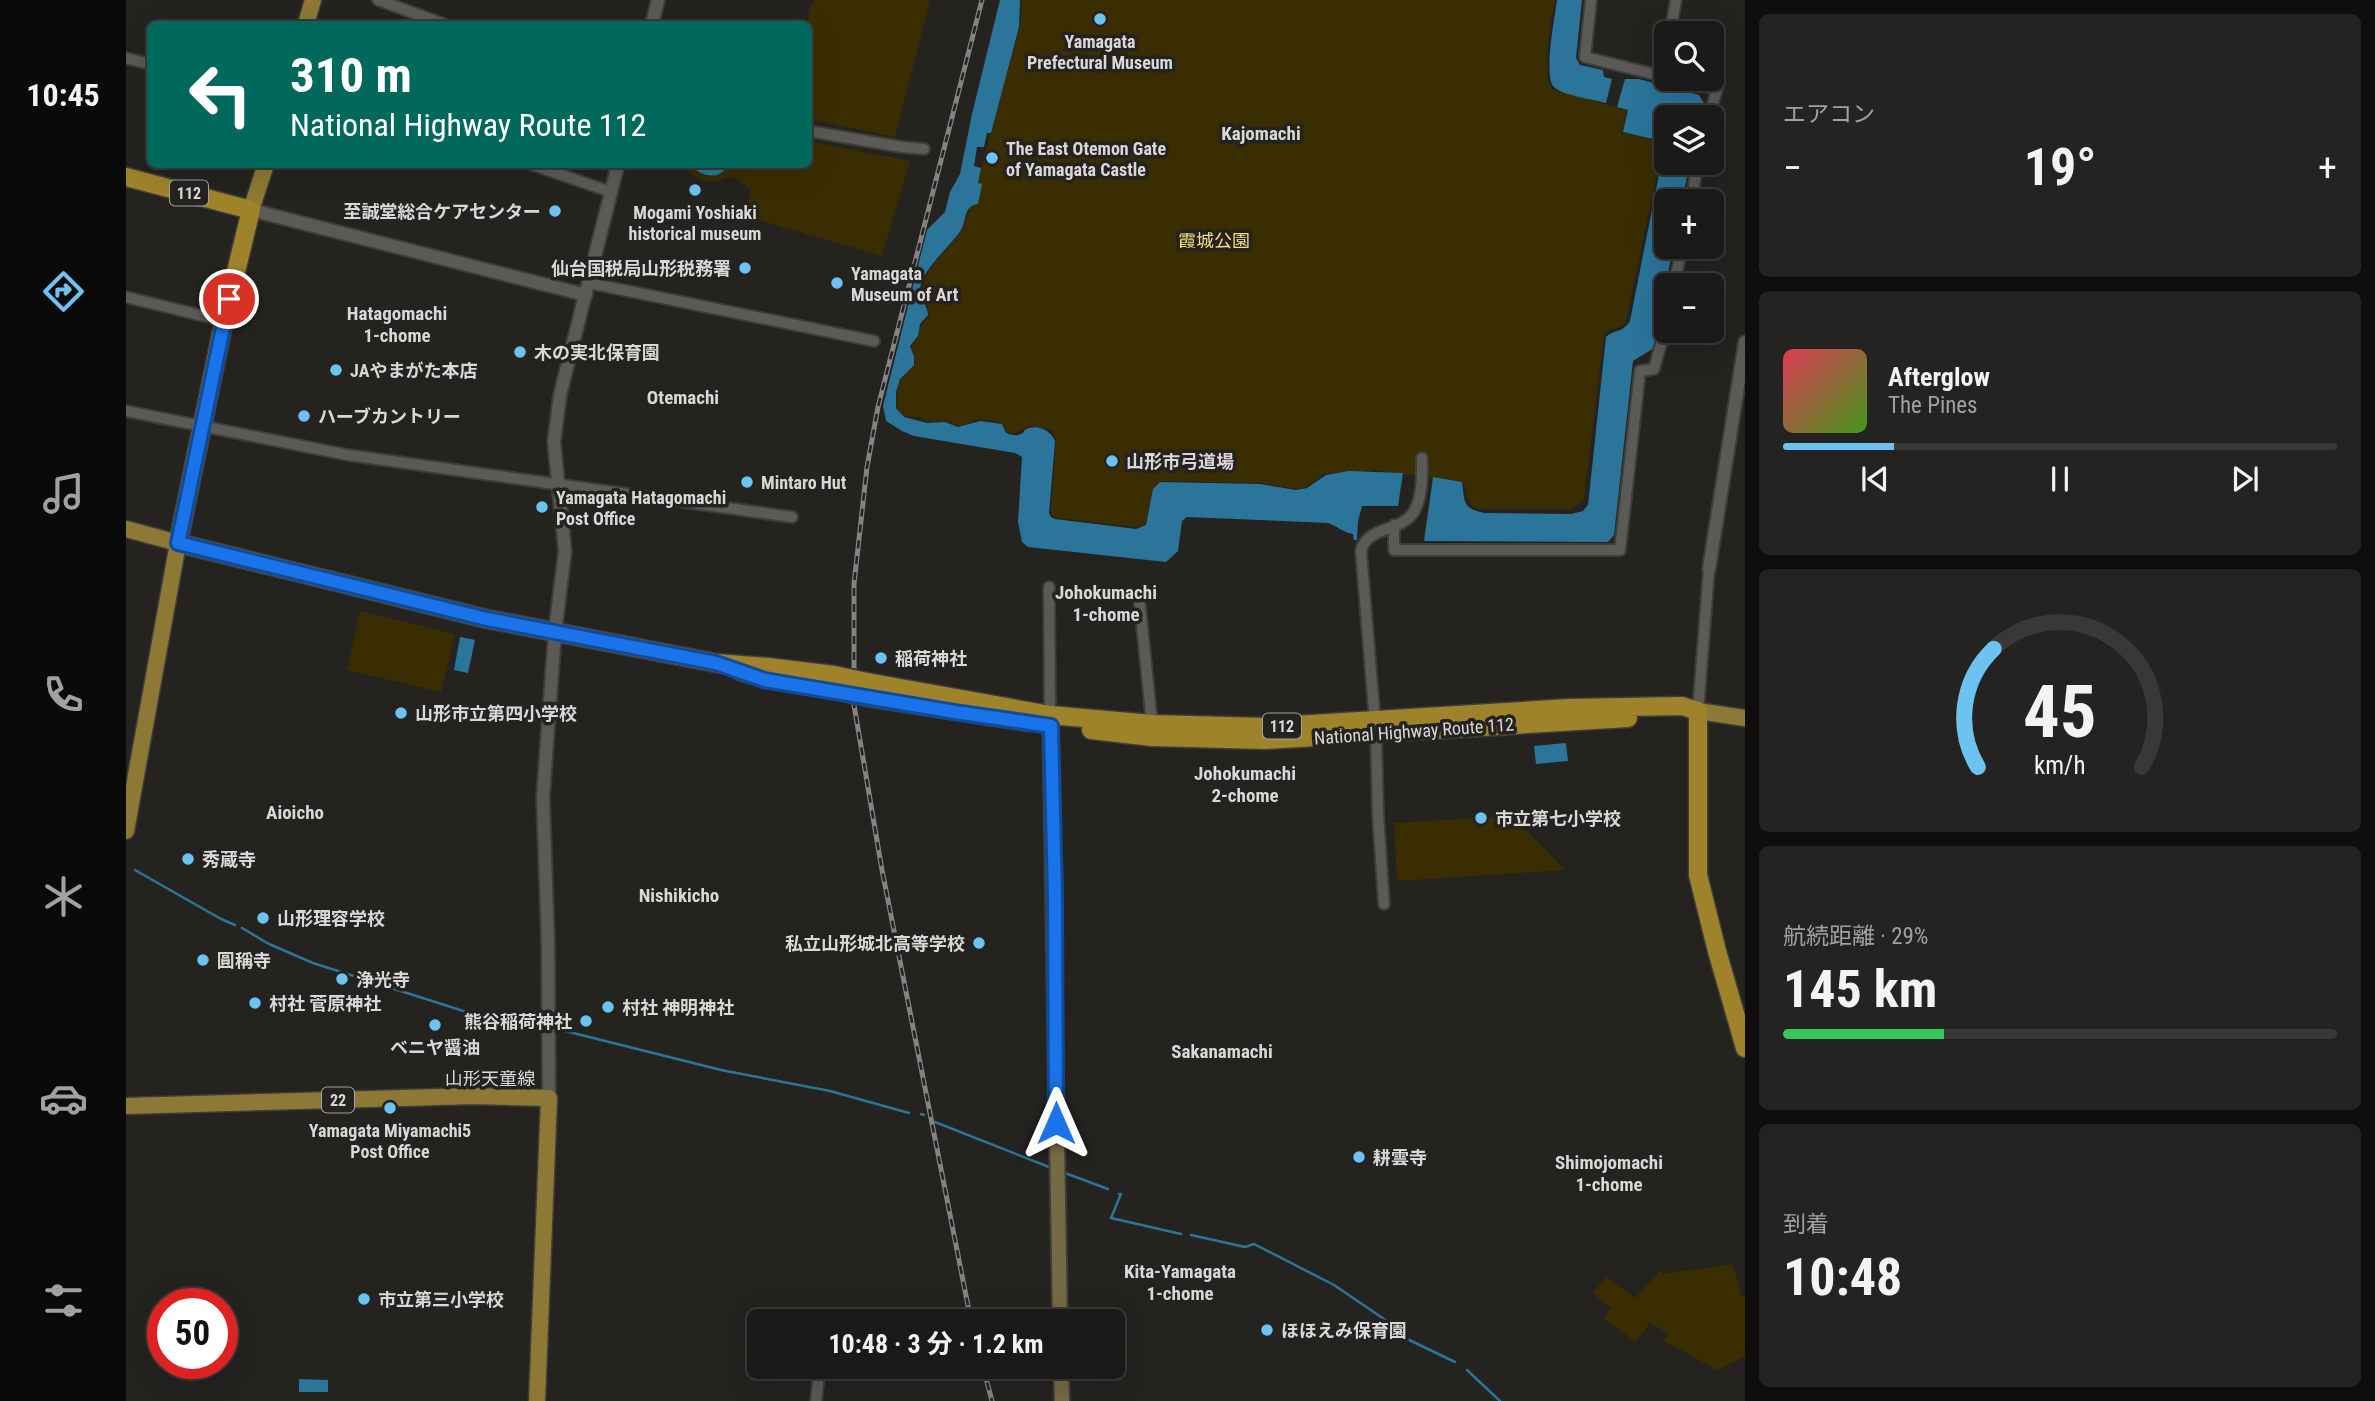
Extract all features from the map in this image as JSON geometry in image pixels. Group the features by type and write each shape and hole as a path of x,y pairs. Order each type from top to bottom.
{"highway":[{"name":"112","path":"126,177 251,210"},
{"path":"178,543 224,321 251,210"},
{"name":"National Highway Route 112","path":"178,543 487,619 716,663 768,667 867,689 1164,738 1265,740 1570,708 1682,706 1698,711"},
{"path":"1698,711 1698,875 1745,1048"},
{"name":"National Highway Route 112","path":"1051,720 1375,728"}],"main road":[{"path":"307,21 313,0"},
{"path":"251,210 265,168"},
{"path":"126,529 178,543 126,831"},
{"path":"1698,711 1745,718"},
{"path":"1051,720 1060,1309"},
{"name":"山形天童線","path":"126,1105 474,1096 549,1098 537,1401"},
{"path":"1061,1379 1062,1401"}],"street":[{"path":"377,0 436,21"},
{"path":"653,21 658,0"},
{"path":"1591,0 1585,57 1654,74"},
{"path":"1672,21 1676,0"},
{"path":"126,58 147,63"},
{"path":"812,132 902,148 924,149"},
{"path":"542,168 611,192"},
{"path":"549,1098 543,797 555,632 565,551 554,442 560,395 617,168"},
{"path":"251,210 587,289 874,341"},
{"path":"126,298 224,321"},
{"path":"1698,711 1709,569 1745,342"},
{"path":"1394,525 1394,550 1620,551 1640,371 1654,369 1661,343"},
{"path":"126,411 359,457 792,517"},
{"path":"1384,904 1375,728 1361,551 1367,538 1408,518 1414,511 1422,478 1422,458"},
{"path":"1049,587 1051,720"},
{"path":"1139,596 1152,724"},
{"path":"816,1401 819,1379"}],"green space":[{"path":"815,0 930,0 895,137 812,120 812,21 808,21"},
{"name":"霞城公園","path":"1022,0 1555,0 1547,60 1549,82 1553,90 1627,110 1622,132 1654,140 1654,175 1657,175 1626,321 1604,334 1584,499 1571,509 1477,509 1469,501 1464,483 1375,470 1324,474 1306,487 1297,489 1260,483 1160,481 1154,487 1145,524 1139,527 1055,518 1051,511 1056,439 1051,430 1030,426 1013,434 1007,432 1001,422 979,419 961,426 945,421 929,422 900,413 896,404 898,384 915,364 911,348 929,316 922,293 924,281 961,231 970,208 1021,22"},
{"path":"812,142 910,161 882,256 745,216 751,189 731,176 717,181 704,181 685,168 812,168"},
{"path":"360,611 455,634 441,692 347,670"},
{"path":"1512,816 1565,870 1397,881 1394,823"},
{"path":"1733,1264 1742,1297 1745,1296 1745,1356 1718,1370 1664,1341 1668,1334 1650,1322 1636,1342 1604,1319 1611,1308 1592,1293 1607,1277 1635,1298 1661,1270 1664,1274"}],"water":[{"path":"1000,0 1020,0 1019,27 991,133 987,133 984,147 977,147 974,166 981,168 978,183 982,184 978,204 968,210 961,230 922,281 920,293 928,315 920,324 918,336 910,346 914,365 900,379 896,392 896,408 904,417 927,423 945,422 958,427 980,421 1002,424 1006,433 1015,435 1033,427 1048,432 1055,441 1049,513 1055,519 1136,529 1146,525 1153,489 1160,482 1260,484 1296,490 1307,488 1326,475 1349,471 1403,473 1398,506 1362,506 1357,540 1354,540 1353,534 1328,523 1187,517 1182,521 1178,551 1166,562 1028,547 1022,542 1018,522 1022,457 1015,453 914,436 886,421 883,406 927,230 945,212 950,192 960,174"},
{"path":"1557,0 1582,0 1576,58 1580,65 1603,70 1604,77 1612,79 1606,103 1558,90 1551,81 1552,32"},
{"path":"1625,79 1654,83 1654,91 1684,91 1699,95 1705,105 1654,105 1654,139 1623,132 1628,110 1617,107"},
{"path":"694,168 726,168 710,176"},
{"path":"1659,175 1687,175 1685,189 1656,189"},
{"path":"1654,200 1654,259 1671,259 1668,273 1654,273 1654,348 1633,361 1614,535 1608,542 1424,541 1433,477 1462,482 1468,506 1484,513 1571,514 1583,511 1588,505 1606,337 1624,328 1630,321"},
{"path":"460,637 475,640 468,673 454,670"},
{"path":"1566,743 1568,761 1536,764 1534,746"},
{"path":"299,1379 328,1380 328,1392 299,1392"}],"waterway":[{"path":"135,870 235,925"},
{"path":"242,928 269,944 313,963 479,1016"},
{"path":"494,1019 535,1025"},
{"path":"561,1030 721,1070 830,1091 909,1113"},
{"path":"935,1122 1049,1167"},
{"path":"1065,1173 1108,1189"},
{"path":"1119,1194 1111,1218 1181,1234"},
{"path":"1191,1235 1245,1247 1254,1244 1334,1285 1387,1321 1401,1336 1455,1362"},
{"path":"1467,1370 1500,1401"}],"railway":[{"path":"969,1309 882,870 854,705 854,584 867,467 878,407 982,0"},
{"path":"986,1379 992,1401"}],"place":[{"name":"Yamagata Prefectural Museum","path":"1100,19"},
{"name":"The East Otemon Gate of Yamagata Castle","path":"992,158"},
{"name":"Mogami Yoshiaki historical museum","path":"695,190"},
{"name":"至誠堂総合ケアセンター","path":"555,211"},
{"name":"仙台国税局山形税務署","path":"745,268"},
{"name":"Yamagata Museum of Art","path":"837,283"},
{"name":"木の実北保育園","path":"520,352"},
{"name":"JAやまがた本店","path":"336,370"},
{"name":"ハーブカントリー","path":"304,416"},
{"name":"山形市弓道場","path":"1112,461"},
{"name":"Mintaro Hut","path":"747,482"},
{"name":"Yamagata Hatagomachi Post Office","path":"542,507"},
{"name":"稲荷神社","path":"881,658"},
{"name":"山形市立第四小学校","path":"401,713"},
{"name":"市立第七小学校","path":"1481,818"},
{"name":"秀蔵寺","path":"188,859"},
{"name":"山形理容学校","path":"263,918"},
{"name":"私立山形城北高等学校","path":"979,943"},
{"name":"圓稱寺","path":"203,960"},
{"name":"浄光寺","path":"342,979"},
{"name":"村社 菅原神社","path":"255,1003"},
{"name":"村社 神明神社","path":"608,1007"},
{"name":"熊谷稲荷神社","path":"586,1021"},
{"name":"ベニヤ醤油","path":"435,1025"},
{"name":"Yamagata Miyamachi5 Post Office","path":"390,1108"},
{"name":"耕雲寺","path":"1359,1157"},
{"name":"市立第三小学校","path":"364,1299"},
{"name":"ほほえみ保育園","path":"1267,1330"}],"district":[{"name":"Kajomachi","path":"1261,133"},
{"name":"Hatagomachi 1-chome","path":"397,324"},
{"name":"Otemachi","path":"683,397"},
{"name":"Johokumachi 1-chome","path":"1106,603"},
{"name":"Johokumachi 2-chome","path":"1245,784"},
{"name":"Aioicho","path":"295,812"},
{"name":"Nishikicho","path":"679,895"},
{"name":"Sakanamachi","path":"1222,1051"},
{"name":"Shimojomachi 1-chome","path":"1609,1173"},
{"name":"Kita-Yamagata 1-chome","path":"1180,1282"}],"route":[{"path":"229,299 178,543 487,619 716,663 765,680 1051,726 1056,1123"}]}
